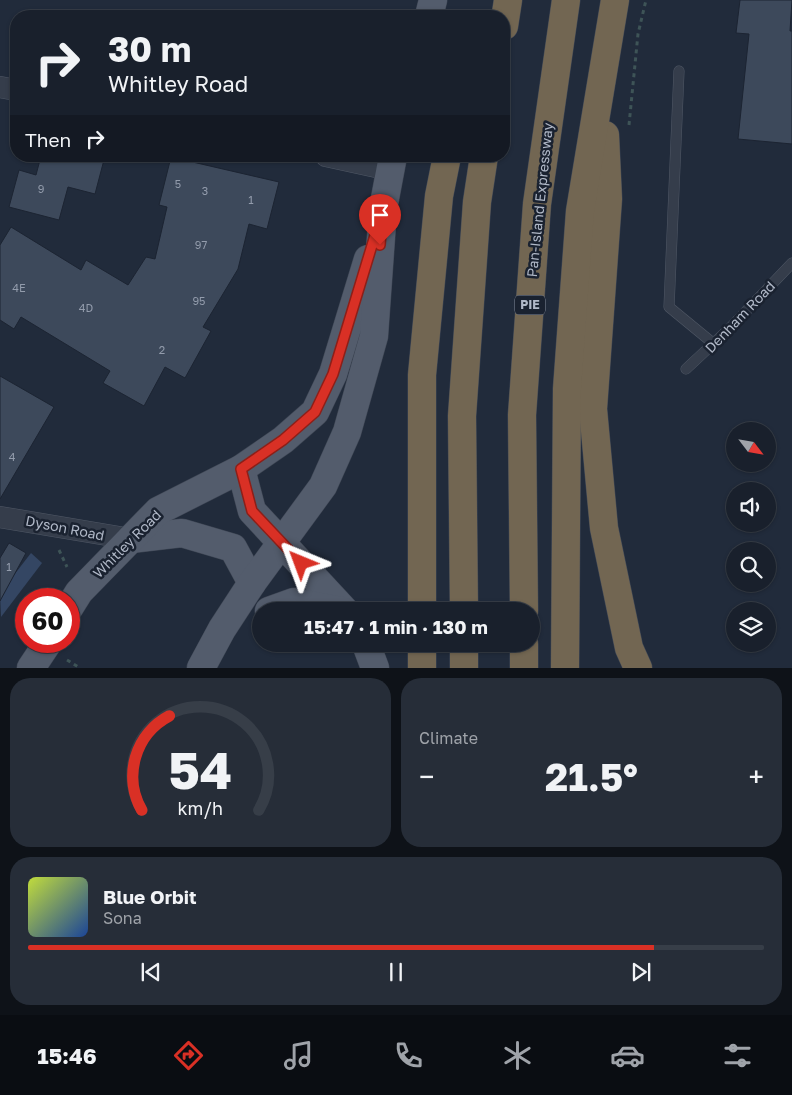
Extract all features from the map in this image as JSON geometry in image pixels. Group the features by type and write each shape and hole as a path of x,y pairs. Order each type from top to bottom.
{"highway":[{"name":"Pan-Island Expressway","path":"524,602 522,415 537,204 566,0"},
{"path":"565,667 567,389 580,211 616,0"},
{"path":"602,83 608,199 593,409 604,528 629,648 638,668"},
{"path":"422,602 422,374 439,196 446,162"},
{"path":"464,602 462,416 477,202 483,162"}],"main road":[{"name":"Whitley Road","path":"80,590 158,511 241,469 283,440 315,412 333,374 383,209 392,163"},
{"name":"Whitley Road","path":"202,665 222,629 252,583 282,544 322,486 347,432 374,336 383,209"},
{"path":"241,469 252,511 336,602"},
{"path":"130,539 182,533 233,548 252,583"},
{"path":"222,629 252,617"},
{"path":"369,652 375,668"}],"street":[{"name":"Dyson Road","path":"0,517 130,539"}],"lane":[{"path":"679,71 669,307 714,344"},
{"name":"Denham Road","path":"686,369 714,344 791,267"}],"path":[{"path":"628,132 638,34 646,0"}],"water":[{"path":"31,553 42,563 23,588 15,588 15,599 1,617 0,593"}],"building":[{"path":"740,0 792,0 790,31 792,31 792,144 738,139 749,34 736,33"},
{"path":"39,162 103,162 95,194 68,187 59,220 9,207 19,170 36,175"},
{"path":"170,162 193,162 279,182 267,229 249,224 238,269 203,327 211,331 185,378 165,367 144,406 103,383 110,371 21,317 14,329 0,320 0,245 11,227 81,270 86,260 128,285 146,257 155,259 167,207 159,205"},
{"path":"0,376 54,407 0,499"},
{"path":"9,543 26,553 0,601 0,558"}],"route":[{"path":"301,563 252,511 241,469 283,440 315,412 333,374 383,209 380,245"}]}
